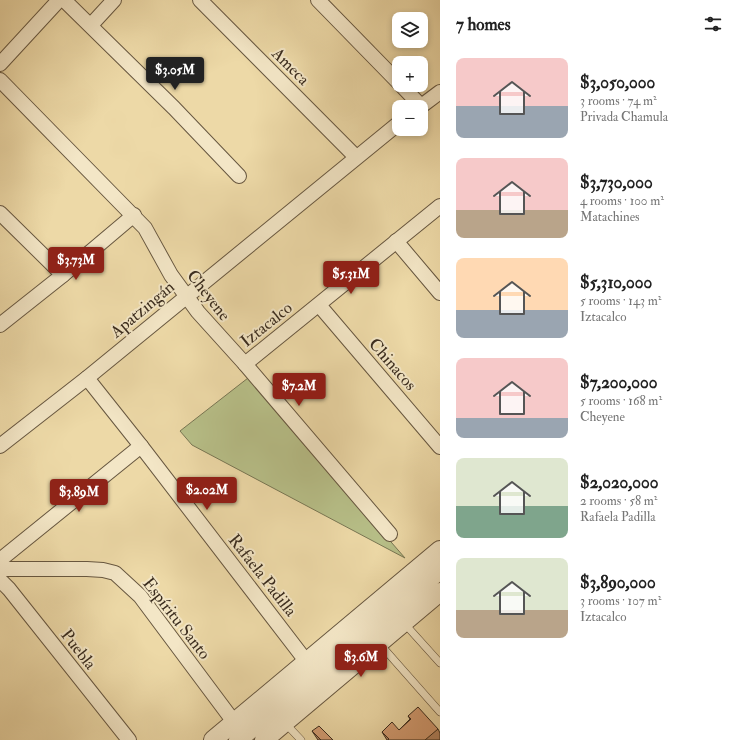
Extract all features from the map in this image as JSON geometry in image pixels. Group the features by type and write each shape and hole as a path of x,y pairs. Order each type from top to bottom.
{"street":[{"path":"0,64 59,0"},
{"path":"64,0 239,176"},
{"path":"90,25 114,0"},
{"name":"Ameca","path":"200,0 356,156"},
{"path":"318,0 392,76"},
{"name":"Cheyene","path":"0,80 108,191 134,215 154,241 171,275 202,318 245,364 390,534"},
{"path":"407,92 415,100"},
{"path":"428,100 440,92"},
{"name":"Apatzingán","path":"0,446 87,378 356,156 392,128"},
{"name":"Iztacalco","path":"245,364 440,206"},
{"path":"0,213 63,276"},
{"path":"0,325 63,276 134,215"},
{"path":"396,241 440,293"},
{"name":"Chinacos","path":"319,305 440,448"},
{"name":"Rafaela Padilla","path":"87,378 306,661"},
{"path":"0,560 141,446"},
{"path":"238,733 306,661 440,550"},
{"name":"Espíritu Santo","path":"0,569 103,570 115,573 140,596 238,733"},
{"path":"213,740 238,733 332,660 440,570"},
{"name":"Puebla","path":"0,580 9,589 129,740"},
{"path":"238,733 267,738 440,593"},
{"path":"332,660 357,662"}],"lane":[{"path":"403,623 440,663"},
{"path":"379,643 440,712"},
{"path":"285,723 301,740"}],"green space":[{"path":"248,378 405,558 192,445 180,431"}],"building":[{"path":"418,707 438,729 425,740 388,740 389,739 382,732 392,722 399,730 411,719 408,716"},
{"path":"319,726 333,740 321,740 312,731"}]}
